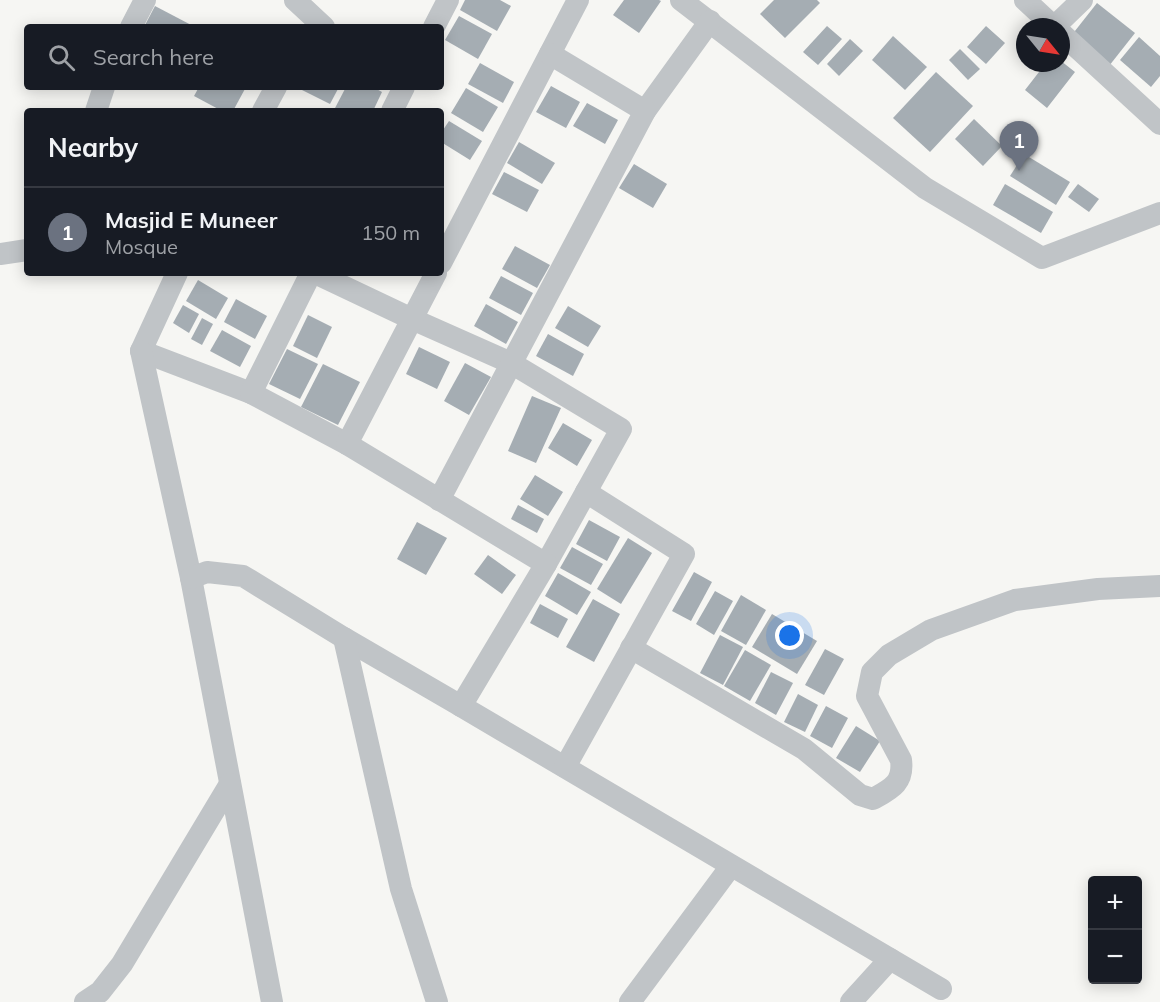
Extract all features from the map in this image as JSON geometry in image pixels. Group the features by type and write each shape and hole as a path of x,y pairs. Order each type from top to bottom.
{"street":[{"path":"133,24 145,0"},
{"path":"295,0 316,24"},
{"path":"435,24 447,0"},
{"path":"444,257 578,0"},
{"path":"681,0 925,188 1042,258 1160,213"},
{"path":"1025,0 1054,27 1082,0"},
{"path":"439,500 645,111 710,21"},
{"path":"1070,41 1160,124"},
{"path":"550,54 645,111"},
{"path":"97,108 103,90"},
{"path":"265,108 274,90"},
{"path":"0,254 24,250"},
{"path":"176,276 141,351 191,578 272,1002"},
{"path":"251,393 311,276"},
{"path":"319,276 511,363 621,429 546,564 461,706"},
{"path":"347,444 434,276"},
{"path":"141,351 251,393 347,444 546,564"},
{"path":"565,767 684,554 586,492"},
{"path":"191,578 207,572 243,576 344,638 941,989"},
{"path":"631,648 804,749 860,795 873,799 894,787 902,771 901,760 867,696 872,672 890,655 931,630 1015,600 1098,590 1160,586"},
{"path":"344,638 400,889 437,1002"},
{"path":"85,1002 100,992 122,964 230,784"},
{"path":"630,1002 730,866"},
{"path":"851,1002 890,959"}],"building":[{"path":"465,0 500,0 511,6 497,31 460,10"},
{"path":"624,0 661,1 639,33 613,15"},
{"path":"774,0 817,0 820,3 785,38 760,14"},
{"path":"1097,3 1135,33 1109,66 1071,36"},
{"path":"155,6 189,24 146,24"},
{"path":"459,16 492,34 478,59 445,40"},
{"path":"827,26 842,39 818,65 803,52"},
{"path":"986,26 1005,43 986,64 967,47"},
{"path":"893,36 927,67 905,90 872,60"},
{"path":"1139,37 1160,56 1160,76 1151,87 1120,60"},
{"path":"850,39 863,51 839,76 827,64"},
{"path":"960,49 980,69 968,80 949,60"},
{"path":"480,63 514,82 503,103 468,84"},
{"path":"1070,68 1075,72 1047,108 1025,90 1039,72 1070,72"},
{"path":"936,72 973,106 930,152 893,118"},
{"path":"551,86 580,102 566,128 536,112"},
{"path":"466,88 498,107 483,132 451,113"},
{"path":"197,90 244,90 235,108 216,108 194,96"},
{"path":"302,90 337,90 330,104"},
{"path":"344,90 378,90 382,92 374,108 335,108"},
{"path":"587,103 618,120 605,144 573,126"},
{"path":"974,119 1002,146 983,166 955,139"},
{"path":"449,121 482,141 470,160 444,144 444,128"},
{"path":"519,142 555,163 542,184 507,163"},
{"path":"1024,154 1070,182 1056,205 1010,176"},
{"path":"634,164 667,184 653,208 619,188"},
{"path":"504,172 539,190 527,212 492,194"},
{"path":"1005,184 1053,212 1041,233 993,205"},
{"path":"1078,184 1099,199 1089,212 1068,197"},
{"path":"515,246 550,265 537,288 502,269"},
{"path":"501,276 533,293 521,315 489,298"},
{"path":"198,280 228,298 216,319 186,301"},
{"path":"236,299 267,316 255,339 224,322"},
{"path":"486,304 518,322 506,344 474,326"},
{"path":"183,305 199,314 189,333 173,323"},
{"path":"568,306 601,326 588,347 555,328"},
{"path":"308,315 332,327 317,358 293,346"},
{"path":"202,318 213,324 202,345 191,339"},
{"path":"222,330 251,346 240,367 210,351"},
{"path":"548,334 584,354 573,376 536,356"},
{"path":"419,347 450,362 437,389 406,374"},
{"path":"287,349 318,364 300,399 269,384"},
{"path":"465,363 491,377 469,415 444,401"},
{"path":"323,364 360,382 338,425 301,407"},
{"path":"532,396 561,408 536,463 508,451"},
{"path":"563,423 592,440 577,466 548,448"},
{"path":"535,475 563,492 548,516 520,499"},
{"path":"518,505 544,519 537,533 511,519"},
{"path":"589,520 620,537 607,561 576,544"},
{"path":"417,522 447,538 426,575 397,559"},
{"path":"628,538 652,553 621,604 597,589"},
{"path":"572,547 603,564 591,585 560,568"},
{"path":"488,555 516,575 502,594 474,574"},
{"path":"694,572 712,582 691,621 672,611"},
{"path":"558,573 591,592 577,615 545,596"},
{"path":"715,591 733,601 714,635 696,624"},
{"path":"741,595 766,610 746,645 721,631"},
{"path":"593,599 620,614 594,662 566,647"},
{"path":"540,604 568,619 558,638 530,623"},
{"path":"772,614 817,641 797,674 752,647"},
{"path":"720,635 743,647 723,685 700,673"},
{"path":"825,649 844,659 824,695 805,685"},
{"path":"745,650 771,665 750,701 724,686"},
{"path":"771,672 793,683 776,715 755,703"},
{"path":"798,694 818,705 805,732 784,722"},
{"path":"826,706 848,718 832,748 810,736"},
{"path":"856,726 880,741 860,772 836,758"}],"place":[{"name":"Masjid E Muneer","path":"1019,171"}]}
